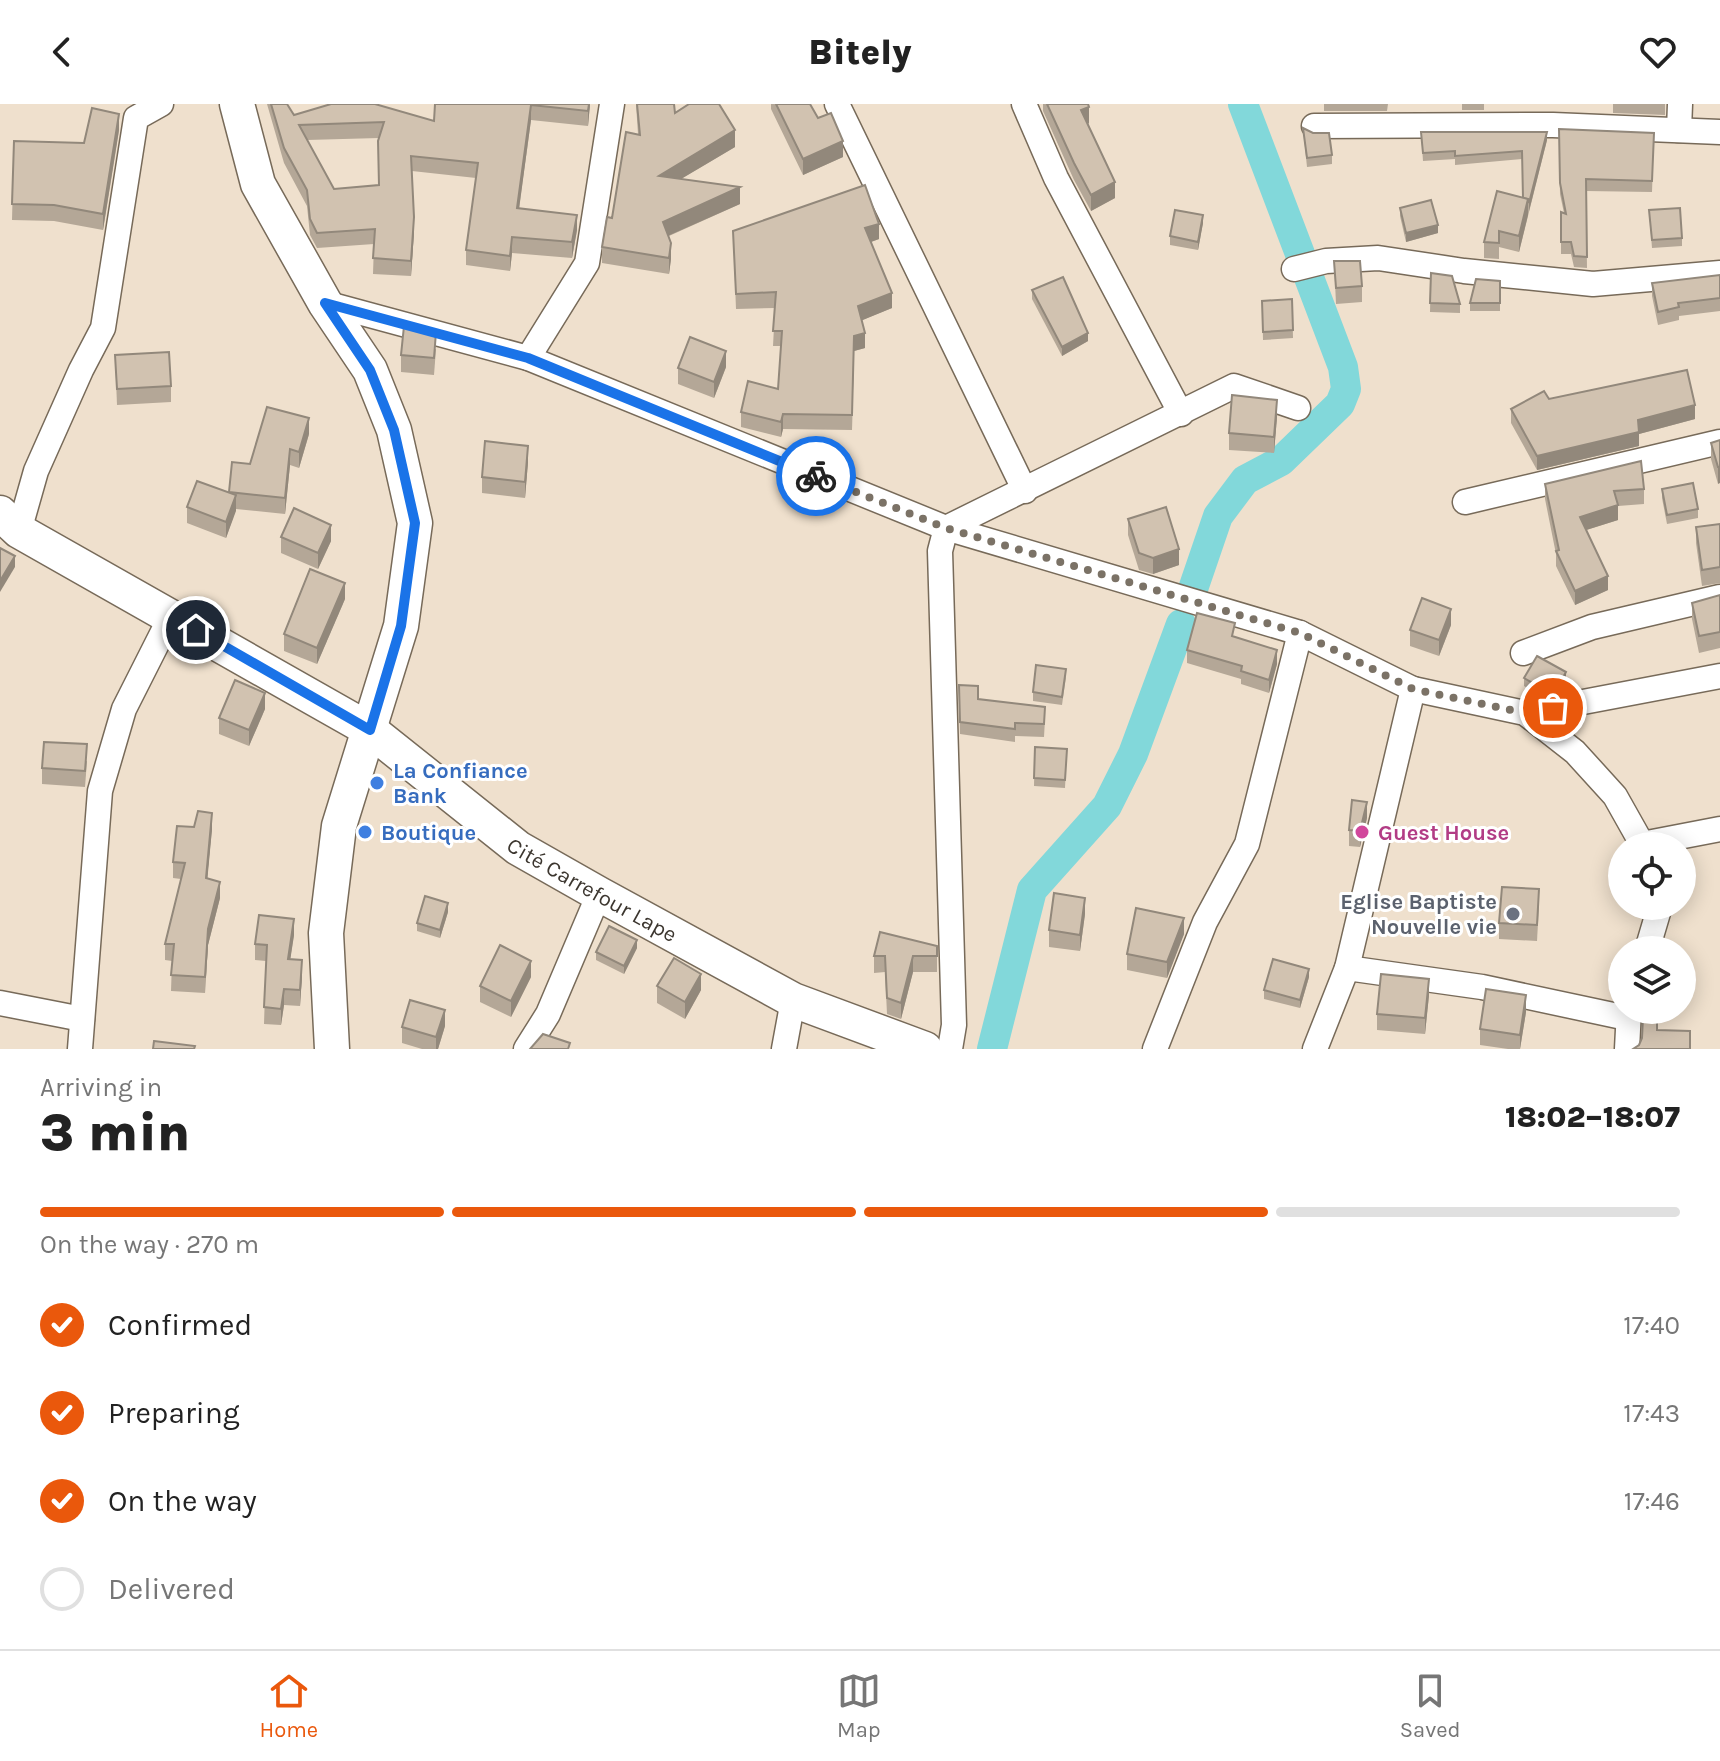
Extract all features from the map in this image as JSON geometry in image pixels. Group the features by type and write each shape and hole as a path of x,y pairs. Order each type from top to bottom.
{"street":[{"path":"9,522 103,328 136,118 154,105 161,104"},
{"path":"237,104 258,184 325,303 370,370 394,430 415,523 401,626 339,826 326,933 332,1049"},
{"path":"528,358 587,263 612,104"},
{"path":"837,104 1025,491"},
{"path":"1024,104 1056,178 1181,414"},
{"path":"1679,130 1680,104"},
{"path":"1314,126 1551,115 1720,132"},
{"path":"1301,267 1378,258 1464,271 1593,284 1720,273"},
{"path":"325,303 528,358 946,528 1300,633 1413,689 1525,713 1720,676"},
{"path":"946,528 1234,386 1298,408"},
{"path":"1465,502 1720,442"},
{"name":"Cité Carrefour Lape","path":"9,522 370,730 518,848 793,1000 930,1049"},
{"path":"930,1049 954,1025 940,551 946,528"},
{"path":"1523,653 1592,627 1720,597"},
{"path":"80,1049 100,791 124,709 171,616"},
{"path":"1155,1049 1205,922 1247,844 1300,633"},
{"path":"1315,1049 1347,968 1413,689"},
{"path":"1525,713 1575,752 1615,796 1636,832"},
{"path":"1696,834 1720,829"},
{"path":"526,1049 548,1014 599,894"},
{"path":"1347,968 1482,987 1608,1010"},
{"path":"784,1049 793,1000"},
{"path":"0,1003 82,1019"},
{"path":"1627,1049 1628,1024"}],"building":[{"path":"271,104 287,104 294,115 331,104 375,104 434,121 435,104 589,104 588,111 531,105 517,208 577,215 572,242 512,237 510,256 466,250 478,163 411,156 414,217 411,261 373,258 375,229 317,233 310,219 307,190 284,148","holes":["384,122 378,141 379,185 334,189 299,125"]},
{"path":"637,104 674,104 675,113 689,104 719,104 735,130 659,176 740,187 663,222 671,243 669,258 602,247 607,217 612,218 626,132 640,135"},
{"path":"776,104 810,104 818,118 831,113 843,141 803,159"},
{"path":"1047,104 1088,104 1089,107 1081,110 1115,182 1091,195"},
{"path":"92,108 119,114 103,214 54,205 12,204 14,141 84,143"},
{"path":"1303,128 1313,133 1329,133 1332,155 1307,158"},
{"path":"1559,129 1654,133 1652,181 1586,179 1587,257 1574,256 1571,242 1561,242 1561,212 1566,214 1560,183"},
{"path":"1421,132 1547,132 1529,203 1528,199 1523,198 1522,151 1455,156 1455,151 1423,153"},
{"path":"865,185 879,224 865,228 892,293 858,306 865,333 854,336 852,415 783,414 781,422 741,412 748,381 778,389 782,331 773,331 776,292 736,294 733,231"},
{"path":"1497,191 1528,199 1519,236 1499,231 1499,243 1484,242"},
{"path":"1431,200 1438,225 1406,233 1400,208"},
{"path":"1680,208 1682,238 1652,240 1649,210"},
{"path":"1175,210 1203,215 1198,242 1170,236"},
{"path":"1334,261 1360,261 1362,286 1336,288"},
{"path":"1431,273 1452,276 1460,304 1430,303"},
{"path":"1720,275 1720,298 1678,303 1679,307 1658,312 1652,283"},
{"path":"1063,277 1088,333 1062,347 1032,290"},
{"path":"1476,279 1500,281 1500,303 1470,303"},
{"path":"1292,299 1293,330 1263,332 1262,301"},
{"path":"404,326 436,332 434,358 401,355"},
{"path":"690,337 726,351 714,382 678,368"},
{"path":"169,352 171,386 117,389 115,355"},
{"path":"1687,370 1695,405 1638,420 1639,432 1537,456 1511,409 1544,391 1549,399"},
{"path":"1232,395 1277,400 1274,437 1229,433"},
{"path":"267,407 309,418 299,452 290,449 285,498 229,492 232,462 250,464"},
{"path":"1720,440 1720,467 1718,467 1711,443"},
{"path":"485,441 528,446 525,482 482,477"},
{"path":"1641,461 1644,489 1614,491 1618,505 1580,517 1608,576 1575,591 1556,551 1559,550 1545,484"},
{"path":"197,481 236,495 226,522 187,507"},
{"path":"1693,483 1698,509 1667,515 1662,489"},
{"path":"1166,507 1179,549 1153,558 1139,553 1128,519"},
{"path":"294,508 331,525 318,553 281,537"},
{"path":"1720,524 1720,567 1702,570 1696,527"},
{"path":"0,548 15,556 0,581"},
{"path":"310,569 345,583 317,648 284,634"},
{"path":"1720,595 1720,632 1699,636 1692,603"},
{"path":"1422,598 1451,609 1439,640 1410,630"},
{"path":"1197,613 1235,623 1232,636 1277,650 1269,680 1241,671 1242,666 1187,650"},
{"path":"1537,656 1566,672 1560,683 1540,687 1524,678"},
{"path":"1036,665 1066,669 1062,697 1033,692"},
{"path":"235,680 265,693 249,730 219,718"},
{"path":"959,685 978,686 978,699 1045,707 1044,724 1015,723 1015,729 960,722"},
{"path":"44,742 87,744 85,771 42,768"},
{"path":"1035,747 1067,749 1065,780 1034,778"},
{"path":"1352,800 1367,802 1360,831 1349,830"},
{"path":"198,811 212,813 206,878 220,882 208,929 205,977 171,975 174,944 165,944 185,863 173,862 177,826 194,827"},
{"path":"1502,887 1539,889 1537,925 1499,923"},
{"path":"1054,893 1085,898 1080,935 1049,930"},
{"path":"425,896 448,903 440,930 417,923"},
{"path":"1136,908 1184,918 1167,962 1127,954"},
{"path":"259,915 294,919 288,959 302,960 300,990 284,989 281,1009 264,1007 267,945 255,944"},
{"path":"609,926 637,940 624,966 596,952"},
{"path":"880,932 937,946 937,956 913,956 901,1003 887,998 885,956 874,956"},
{"path":"500,945 531,961 511,1001 480,986"},
{"path":"674,958 701,974 685,1002 657,986"},
{"path":"1273,959 1309,969 1300,1000 1264,990"},
{"path":"1381,974 1429,979 1425,1018 1377,1014"},
{"path":"1486,989 1526,995 1520,1035 1480,1029"},
{"path":"410,1000 445,1010 436,1037 402,1027"},
{"path":"1643,1024 1657,1024 1657,1030 1690,1031 1690,1049 1633,1049 1642,1038"},
{"path":"543,1034 570,1043 568,1049 530,1049"},
{"path":"154,1041 195,1046 194,1049 153,1049"}],"waterway":[{"path":"1192,592 1218,516 1245,480 1281,461 1340,404 1346,389 1343,367 1243,104"},
{"path":"992,1049 1032,890 1107,806 1133,754 1181,624"}],"way so far":[{"path":"816,476 946,528 1300,633 1413,689 1525,713 1553,708"}],"place":[{"name":"La Confiance Bank","path":"377,783"},
{"name":"Boutique","path":"365,832"},
{"name":"Guest House","path":"1362,832"},
{"name":"Eglise Baptiste Nouvelle vie","path":"1513,914"}],"route":[{"path":"196,630 370,730 401,626 415,523 394,430 370,370 325,303 528,358 816,476"}]}
